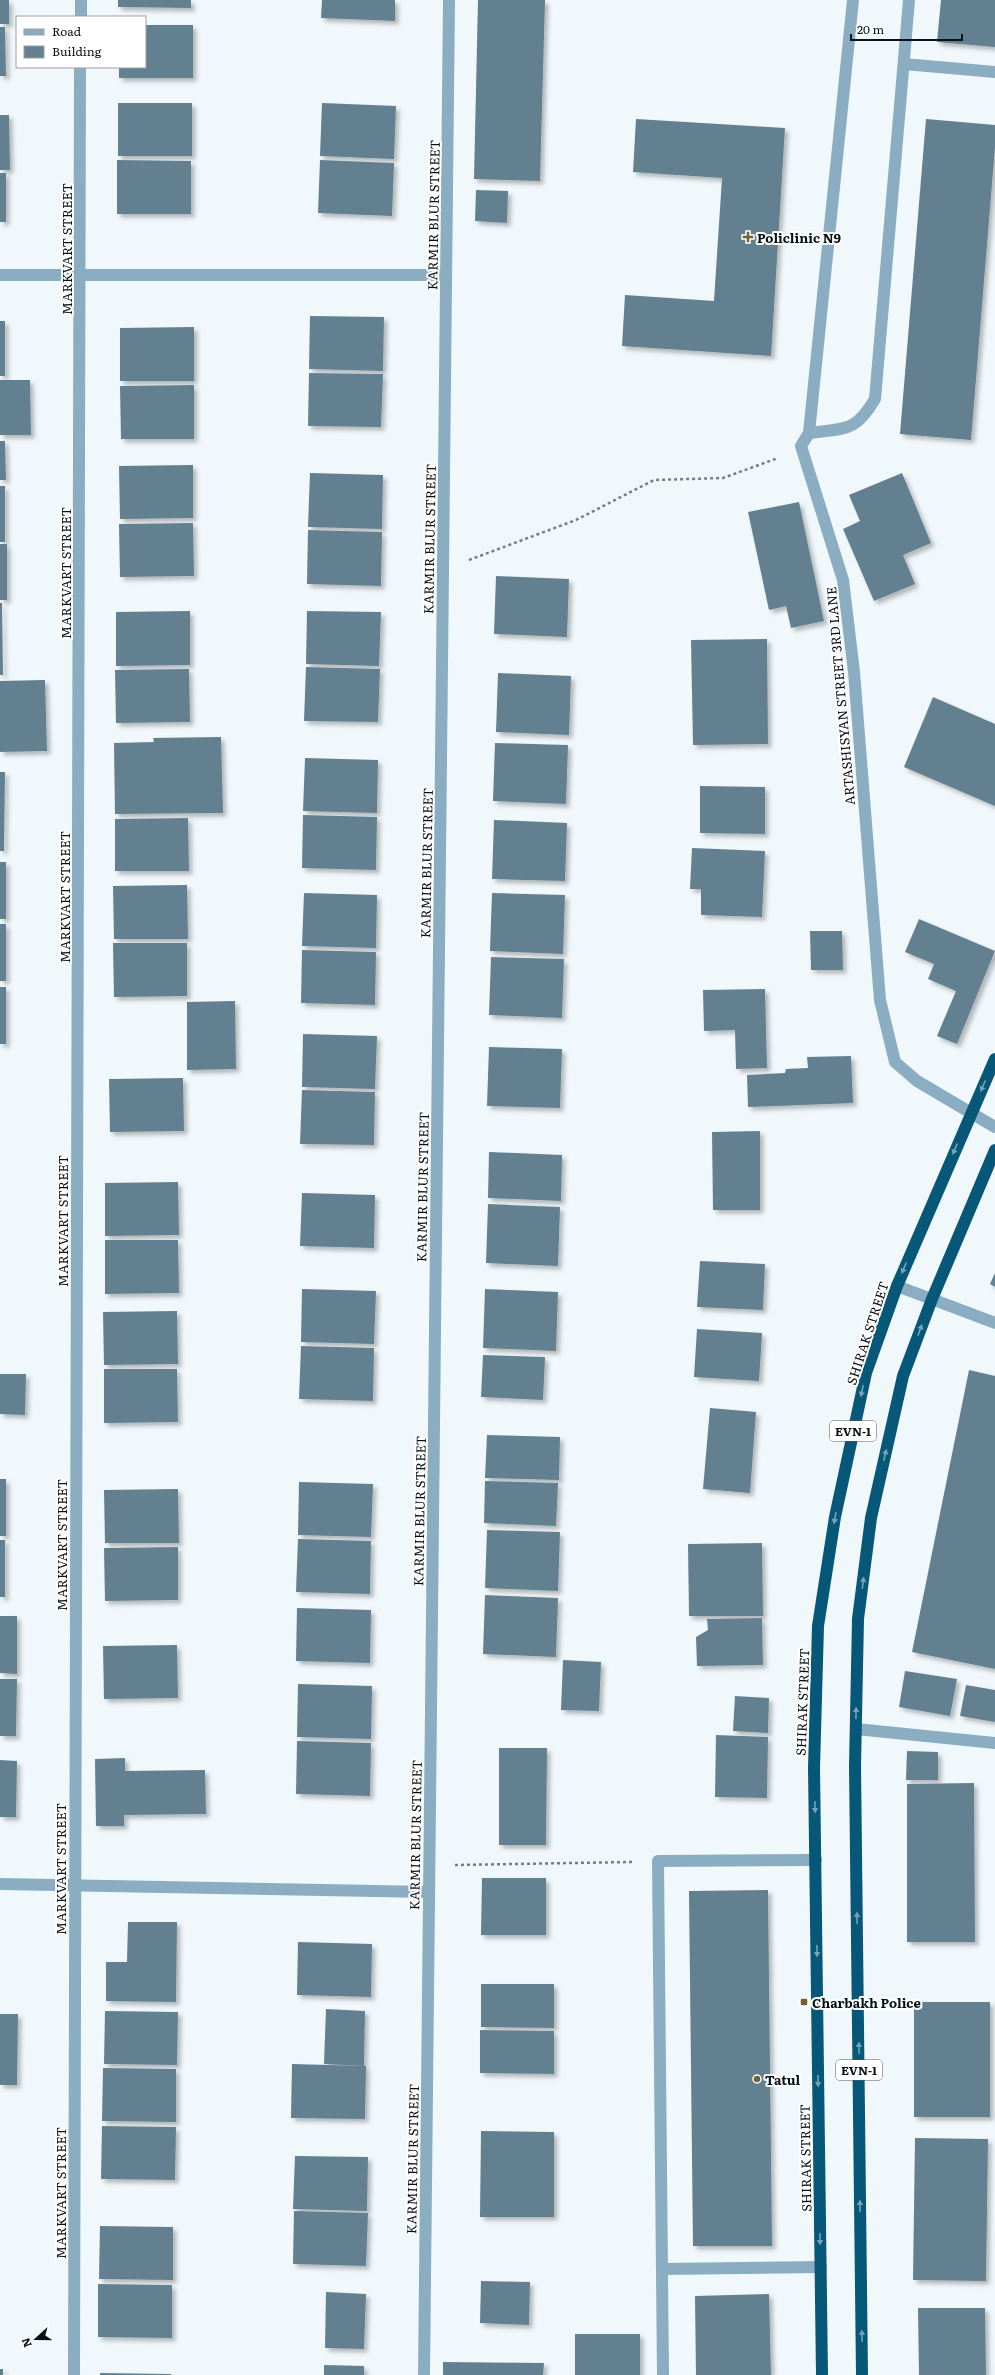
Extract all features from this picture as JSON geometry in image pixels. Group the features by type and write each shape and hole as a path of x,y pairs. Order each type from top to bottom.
{"highway":[{"name":"SHIRAK STREET","path":"822,2375 814,1768 818,1626 835,1517 866,1373 897,1286 995,1059"},
{"name":"EVN-1","path":"862,2375 856,1730 858,1619 871,1518 903,1376 932,1298 995,1150"}],"street":[{"path":"81,0 81,16"},
{"name":"KARMIR BLUR STREET","path":"424,2375 449,0"},
{"name":"ARTASHISYAN STREET 3RD LANE","path":"852,0 809,433 801,446 843,580 854,672 880,1000 895,1062 917,1081 995,1128"},
{"path":"809,433 850,427 864,418 875,400 909,0"},
{"path":"904,64 995,72"},
{"name":"MARKVART STREET","path":"74,2375 74,1886 80,68"},
{"path":"0,275 446,275"},
{"path":"897,1286 932,1298 995,1324"},
{"path":"856,1730 995,1743"},
{"path":"663,2375 658,1861 816,1860"},
{"path":"0,1884 429,1892"},
{"path":"662,2269 821,2267"}],"path":[{"path":"469,561 576,520 654,480 723,478 780,457"},
{"path":"477,1865 658,1861"}],"building":[{"path":"0,0 9,0 9,24 0,24"},
{"path":"118,0 191,0 191,8 118,7"},
{"path":"322,0 395,0 395,21 321,18"},
{"path":"478,0 545,0 540,181 474,179"},
{"path":"941,0 995,0 995,47 937,42"},
{"path":"146,25 193,25 193,78 119,78 119,68 146,68"},
{"path":"0,27 5,27 6,76 0,76"},
{"path":"118,103 192,103 192,156 118,156"},
{"path":"322,103 396,106 394,159 320,156"},
{"path":"0,115 9,115 10,170 0,170"},
{"name":"Policlinic N9","path":"636,119 785,128 771,356 622,346 625,295 714,301 722,178 633,172"},
{"path":"926,119 995,125 995,147 971,440 900,434"},
{"path":"117,160 191,161 191,214 117,214"},
{"path":"320,160 394,163 392,216 318,213"},
{"path":"0,173 6,173 6,222 0,222"},
{"path":"476,190 508,191 507,223 475,221"},
{"path":"310,316 384,317 383,371 309,369"},
{"path":"0,321 5,321 5,376 0,376"},
{"path":"194,327 194,381 120,381 120,328"},
{"path":"309,373 383,374 381,427 308,426"},
{"path":"0,380 30,380 31,435 0,435"},
{"path":"194,385 194,439 121,439 120,386"},
{"path":"0,441 5,441 6,480 0,480"},
{"path":"193,465 193,518 120,519 119,466"},
{"path":"310,473 383,475 382,529 308,527"},
{"path":"902,473 931,543 903,555 915,584 874,601 843,529 860,521 849,495"},
{"path":"0,486 5,486 5,542 0,542"},
{"path":"799,502 824,621 791,628 786,606 769,610 748,512"},
{"path":"193,523 194,576 120,577 119,524"},
{"path":"308,530 382,532 381,586 307,584"},
{"path":"0,544 7,544 7,600 0,600"},
{"path":"496,576 569,579 567,637 494,634"},
{"path":"0,603 2,603 3,675 0,675"},
{"path":"190,611 190,665 116,666 116,612"},
{"path":"307,611 381,612 379,666 306,664"},
{"path":"767,639 768,744 693,745 691,640"},
{"path":"306,667 380,669 378,722 304,721"},
{"path":"189,669 190,722 116,723 115,670"},
{"path":"498,673 571,676 569,735 496,732"},
{"path":"45,680 47,751 0,752 0,681"},
{"path":"933,697 995,724 995,806 904,767"},
{"path":"221,737 223,813 115,814 114,743 154,742 153,738"},
{"path":"495,743 568,745 566,804 493,801"},
{"path":"305,758 378,760 377,813 303,811"},
{"path":"0,772 5,772 4,851 0,851"},
{"path":"700,786 765,787 765,834 700,833"},
{"path":"303,815 377,817 376,870 302,868"},
{"path":"188,818 189,871 115,871 115,819"},
{"path":"494,820 567,823 565,881 492,879"},
{"path":"692,848 765,851 762,917 701,915 701,889 690,889"},
{"path":"0,862 6,862 6,919 0,919"},
{"path":"187,885 188,939 114,939 113,886"},
{"path":"304,893 377,895 376,948 302,946"},
{"path":"492,893 565,895 563,954 490,951"},
{"path":"919,919 995,951 957,1044 937,1036 956,991 928,979 934,964 905,952"},
{"path":"0,924 6,924 6,981 0,981"},
{"path":"810,931 842,931 843,970 811,970"},
{"path":"113,943 187,943 187,996 114,997"},
{"path":"302,950 376,952 375,1005 301,1003"},
{"path":"491,957 564,959 562,1018 489,1015"},
{"path":"0,987 6,987 6,1044 0,1044"},
{"path":"765,989 767,1068 736,1069 735,1030 704,1031 703,990"},
{"path":"235,1001 236,1069 187,1070 187,1002"},
{"path":"303,1034 377,1036 375,1089 302,1087"},
{"path":"489,1047 562,1049 560,1108 487,1106"},
{"path":"851,1056 853,1103 748,1107 747,1075 785,1073 786,1069 808,1068 807,1057"},
{"path":"183,1078 184,1131 110,1132 109,1079"},
{"path":"302,1090 375,1092 374,1145 300,1144"},
{"path":"760,1131 760,1210 713,1210 712,1132"},
{"path":"489,1152 562,1155 561,1201 488,1198"},
{"path":"178,1182 179,1235 105,1236 105,1183"},
{"path":"302,1193 375,1195 374,1248 300,1246"},
{"path":"488,1204 560,1207 558,1266 486,1263"},
{"path":"105,1240 178,1240 179,1293 105,1294"},
{"path":"700,1261 765,1264 763,1310 697,1307"},
{"path":"995,1273 995,1287 990,1284"},
{"path":"302,1289 376,1291 374,1344 301,1342"},
{"path":"485,1289 558,1292 556,1351 483,1348"},
{"path":"177,1311 178,1364 104,1365 103,1312"},
{"path":"697,1329 762,1333 759,1381 694,1377"},
{"path":"301,1346 374,1348 373,1401 299,1399"},
{"path":"483,1355 545,1357 543,1400 481,1397"},
{"path":"104,1369 177,1369 178,1422 104,1423"},
{"path":"969,1370 995,1376 995,1669 912,1652"},
{"path":"0,1374 26,1374 25,1415 0,1414"},
{"path":"710,1408 756,1412 750,1493 703,1489"},
{"path":"487,1435 560,1437 559,1480 485,1478"},
{"path":"0,1479 6,1479 6,1536 0,1536"},
{"path":"485,1481 558,1483 556,1526 484,1523"},
{"path":"299,1482 373,1484 371,1537 298,1535"},
{"path":"178,1489 179,1543 105,1543 104,1490"},
{"path":"487,1530 560,1532 558,1591 485,1588"},
{"path":"298,1539 371,1541 370,1594 296,1592"},
{"path":"0,1540 5,1540 5,1597 0,1597"},
{"path":"762,1543 763,1616 689,1616 688,1544"},
{"path":"178,1547 178,1600 105,1601 104,1548"},
{"path":"485,1595 558,1598 556,1657 483,1654"},
{"path":"297,1608 371,1610 370,1663 296,1661"},
{"path":"0,1616 17,1616 17,1674 0,1673"},
{"path":"762,1618 763,1665 697,1666 696,1637 708,1630 707,1619"},
{"path":"177,1645 178,1698 104,1699 103,1646"},
{"path":"563,1660 601,1662 599,1711 561,1710"},
{"path":"905,1671 957,1679 950,1716 899,1707"},
{"path":"0,1679 17,1679 16,1736 0,1736"},
{"path":"298,1684 372,1686 371,1739 297,1737"},
{"path":"966,1685 995,1690 995,1722 960,1716"},
{"path":"735,1696 769,1698 768,1733 733,1731"},
{"path":"716,1735 768,1737 767,1798 715,1797"},
{"path":"297,1741 371,1743 370,1796 296,1794"},
{"path":"499,1748 547,1748 546,1845 499,1845"},
{"path":"907,1751 938,1752 938,1780 906,1780"},
{"path":"125,1758 125,1771 205,1770 206,1814 124,1815 124,1826 96,1826 95,1759"},
{"path":"0,1760 17,1761 16,1817 0,1817"},
{"path":"974,1783 975,1942 907,1942 907,1784"},
{"path":"482,1878 546,1878 546,1935 481,1935"},
{"path":"768,1890 772,2246 693,2246 689,1891"},
{"path":"128,1922 177,1922 176,2002 106,2001 106,1962 127,1962"},
{"path":"298,1942 372,1944 371,1997 297,1995"},
{"path":"481,1984 554,1984 554,2028 481,2027"},
{"path":"914,2002 990,2002 990,2117 914,2117"},
{"path":"326,2009 365,2011 364,2066 324,2064"},
{"path":"105,2011 178,2012 177,2065 104,2064"},
{"path":"0,2014 18,2014 17,2085 0,2085"},
{"path":"480,2030 554,2031 554,2074 480,2073"},
{"path":"292,2064 366,2066 365,2119 291,2118"},
{"path":"103,2068 176,2069 176,2122 102,2121"},
{"path":"102,2126 176,2127 175,2180 101,2179"},
{"path":"481,2131 554,2132 554,2217 480,2217"},
{"path":"915,2138 988,2139 986,2281 913,2280"},
{"path":"295,2156 368,2157 367,2211 293,2209"},
{"path":"294,2211 368,2213 366,2266 293,2264"},
{"path":"100,2226 173,2227 173,2280 99,2279"},
{"path":"481,2281 530,2282 529,2325 480,2323"},
{"path":"98,2284 172,2285 172,2338 98,2337"},
{"path":"326,2292 366,2294 364,2349 325,2348"},
{"path":"769,2294 771,2375 696,2375 695,2296"},
{"path":"918,2308 985,2308 986,2375 919,2375"},
{"path":"575,2334 640,2334 640,2375 575,2375"},
{"path":"443,2362 544,2363 543,2375 443,2375"},
{"path":"324,2365 364,2366 364,2375 324,2375"},
{"path":"0,2369 3,2369 3,2375 0,2375"},
{"path":"100,2373 171,2374 171,2375 100,2375"}],"place":[{"name":"Policlinic N9","path":"748,237"},
{"name":"Charbakh Police","path":"804,2002"},
{"name":"Tatul","path":"757,2079"}]}
